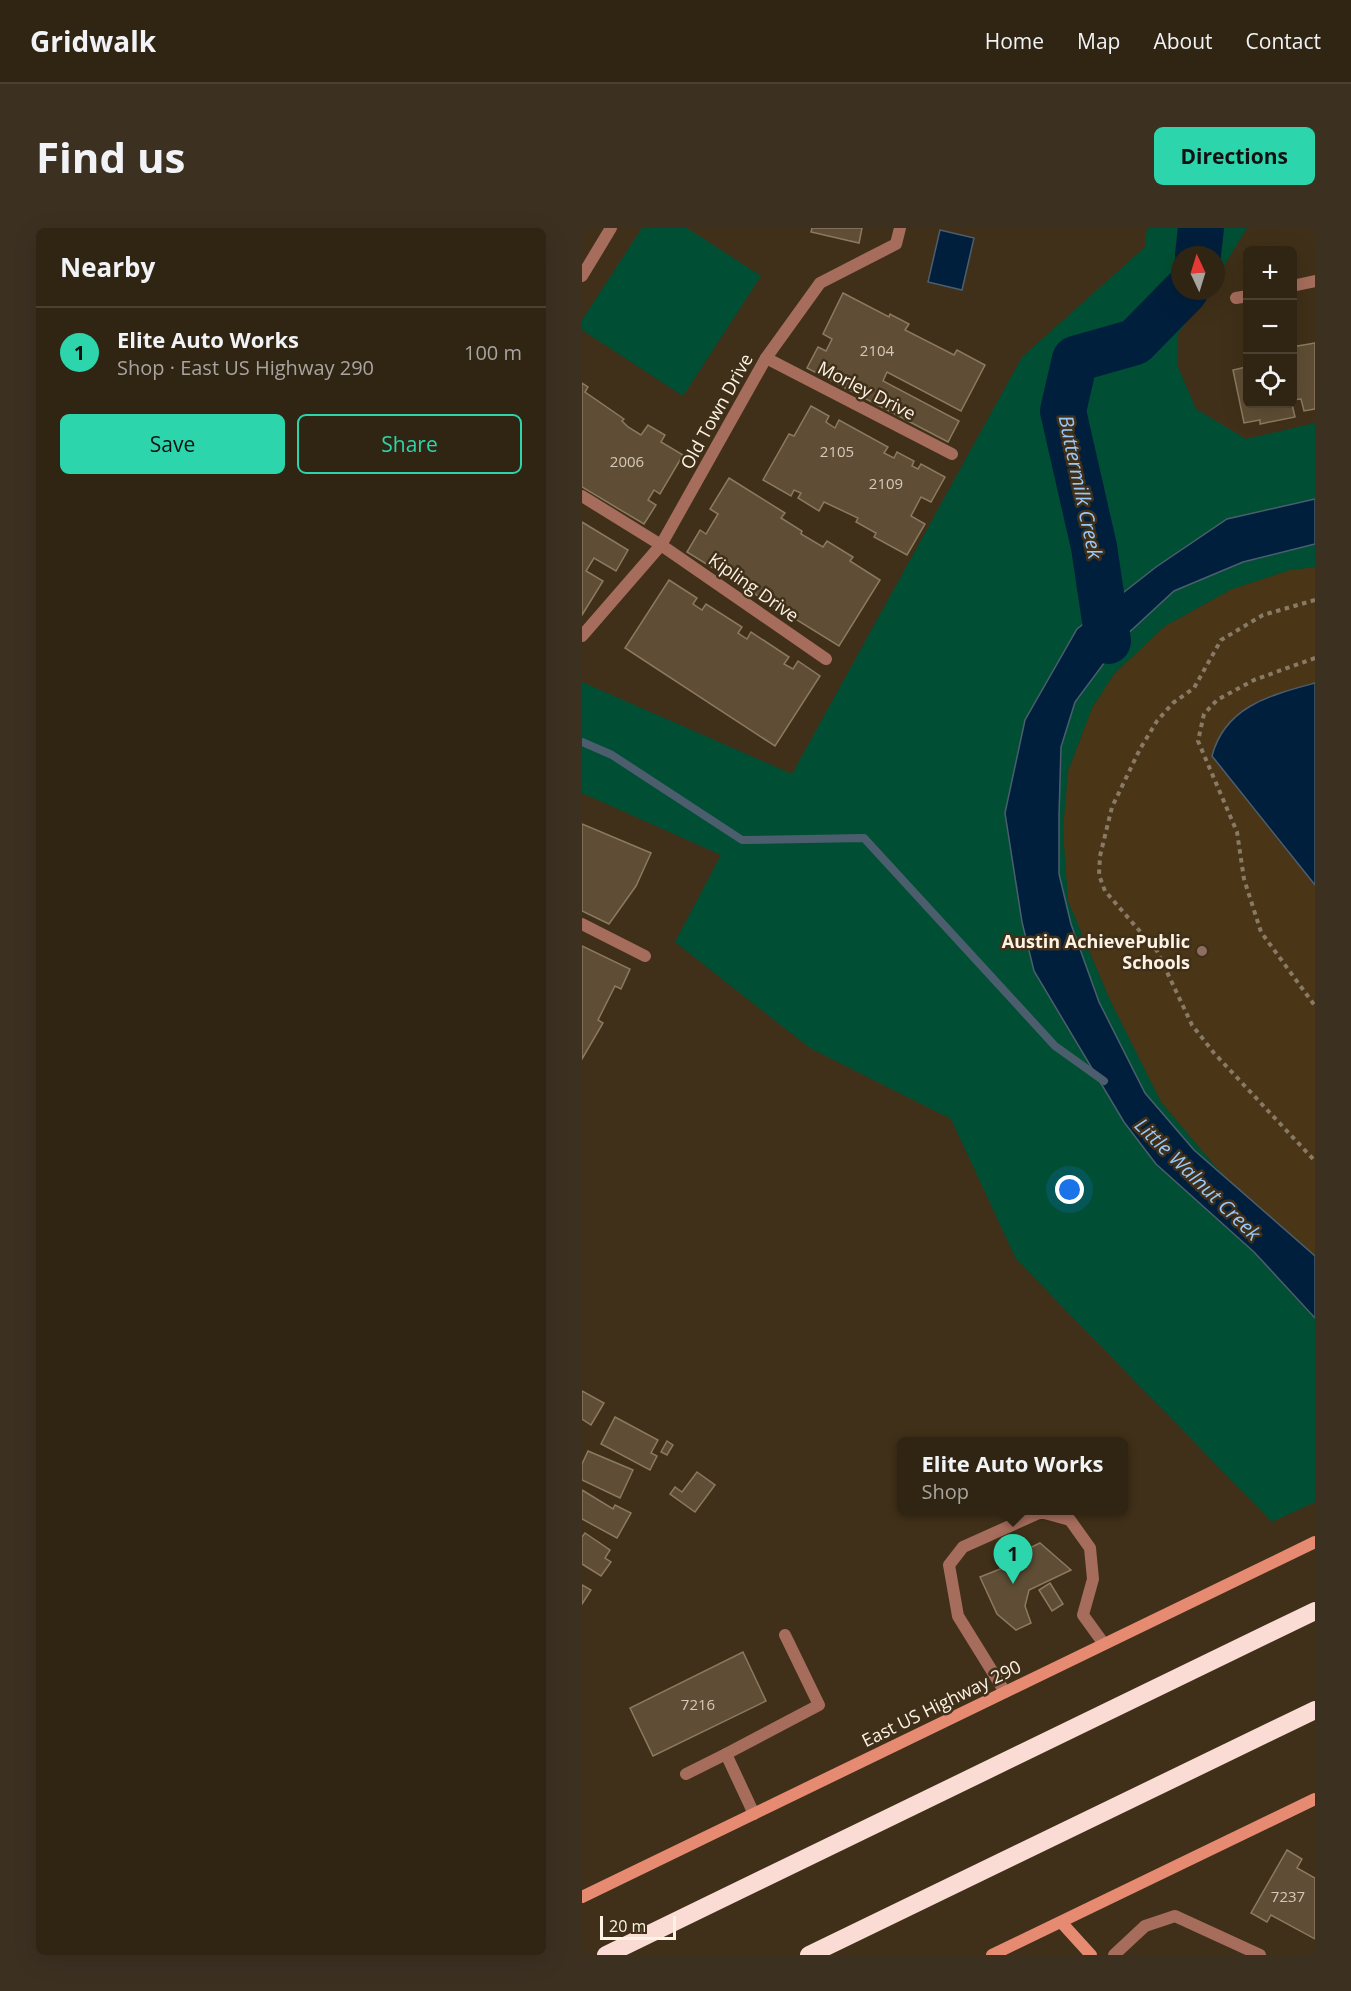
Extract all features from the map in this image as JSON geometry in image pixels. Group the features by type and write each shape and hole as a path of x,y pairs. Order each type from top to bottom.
{"highway":[{"path":"606,1955 1315,1611"},
{"path":"809,1955 1315,1710"}],"main road":[{"name":"East US Highway 290","path":"582,1897 1315,1542"},
{"path":"992,1955 1315,1799"},
{"path":"1061,1922 1091,1955"}],"street":[{"path":"582,276 611,228"},
{"name":"Old Town Drive","path":"582,636 661,545 766,358 820,283 896,244 900,228"},
{"path":"1297,285 1315,280"},
{"name":"Morley Drive","path":"766,358 952,454"},
{"name":"Kipling Drive","path":"582,496 661,545 826,659"},
{"path":"582,924 645,956"},
{"path":"1005,1692 958,1616 949,1565 963,1547 1034,1515"},
{"path":"1052,1515 1070,1520 1090,1548 1093,1580 1083,1615 1104,1644"},
{"path":"686,1774 819,1705 785,1635"},
{"path":"726,1754 754,1814"},
{"path":"1114,1955 1145,1926 1175,1916 1260,1955"}],"path":[{"path":"1315,600 1263,615 1221,640 1194,688 1173,703 1157,721 1140,749 1112,807 1100,856 1098,875 1105,891 1157,951 1192,1025 1214,1053 1315,1161"},
{"path":"1315,658 1254,680 1217,700 1204,714 1198,741 1237,832 1244,879 1261,932 1315,1006"}],"shaded area":[{"name":"Austin AchievePublic Schools","path":"1315,567 1315,1262 1242,1198 1161,1102 1110,1000 1068,901 1063,830 1068,771 1092,708 1114,674 1165,626 1232,589 1290,570"}],"green space":[{"path":"642,228 687,228 761,276 683,396 582,330 582,320"},
{"path":"1147,228 1247,228 1225,264 1225,246 1171,246 1171,300 1202,300 1177,335 1178,367 1196,409 1246,439 1315,423 1315,567 1290,570 1232,589 1165,626 1114,674 1092,708 1068,771 1063,830 1068,901 1110,1000 1161,1102 1242,1198 1315,1262 1315,1502 1272,1522 1016,1259 951,1119 810,1048 675,942 721,855 582,793 582,682 792,774 1022,357 1145,247"}],"water":[{"path":"940,230 974,238 962,290 928,282"},
{"name":"Little Walnut Creek","path":"1315,499 1315,544 1243,562 1174,591 1122,639 1075,702 1061,747 1059,874 1071,924 1099,1002 1145,1093 1194,1150 1315,1256 1315,1318 1254,1252 1156,1164 1124,1122 1034,971 1022,922 1005,813 1025,720 1077,629 1156,567 1227,519"},
{"path":"1315,683 1315,885 1212,756 1218,739 1227,725 1239,714 1267,698"}],"building":[{"path":"812,228 862,228 859,243 811,232"},
{"path":"843,293 889,317 890,314 909,324 905,330 954,355 957,350 985,365 961,411 887,372 883,381 959,421 948,442 807,368 818,347 826,351 832,339 823,334"},
{"path":"1315,343 1315,409 1304,411 1301,399 1297,399 1297,346"},
{"path":"1243,368 1243,408 1293,408 1295,417 1260,424 1260,420 1244,423 1233,370"},
{"path":"582,383 588,387 585,392 624,419 622,421 628,427 641,435 648,425 665,435 661,442 683,455 660,494 654,490 648,500 656,505 644,524 582,487"},
{"path":"811,406 829,416 826,422 835,428 839,420 888,447 884,453 894,458 897,452 914,461 912,466 918,469 921,464 945,477 931,502 921,497 911,516 925,524 907,555 874,537 876,533 856,522 858,518 824,502 819,511 798,498 801,493 794,490 791,496 763,480 789,434 794,436"},
{"path":"729,478 785,513 781,518 802,531 801,534 823,547 827,541 853,557 850,561 880,580 839,646 687,552 700,530 706,534 718,514 710,509"},
{"path":"582,522 628,550 616,571 594,558 586,571 603,581 582,615"},
{"path":"669,580 697,598 693,604 702,610 706,604 742,627 738,633 747,639 751,632 789,657 784,664 793,669 798,661 820,676 775,746 625,648"},
{"path":"582,824 651,853 636,886 609,924 582,911"},
{"path":"582,946 630,969 621,989 615,986 598,1020 603,1023 582,1059"},
{"path":"582,1391 604,1403 591,1425 582,1419"},
{"path":"615,1417 658,1440 651,1453 657,1456 650,1470 601,1444"},
{"path":"667,1441 673,1445 667,1455 661,1452"},
{"path":"588,1451 633,1470 620,1498 582,1480 582,1464"},
{"path":"697,1472 715,1485 695,1512 670,1494 675,1487 682,1492"},
{"path":"582,1490 613,1509 615,1505 631,1513 617,1538 582,1519"},
{"path":"585,1533 610,1550 605,1558 611,1562 601,1576 582,1564 582,1537"},
{"path":"1040,1543 1071,1570 1029,1590 1025,1606 1031,1623 1016,1630 997,1614 980,1577 1008,1566 1011,1557"},
{"path":"1050,1583 1063,1604 1052,1611 1039,1590"},
{"path":"582,1585 591,1590 582,1604"},
{"path":"743,1652 766,1701 653,1756 630,1708"},
{"path":"1287,1850 1302,1859 1297,1868 1315,1878 1315,1939 1271,1915 1267,1922 1251,1913"}],"waterway":[{"name":"Buttermilk Creek","path":"1199,246 1201,228"},
{"name":"Buttermilk Creek","path":"1108,641 1094,547 1063,411 1075,359 1135,342 1176,300"},
{"path":"582,742 612,755 742,840 864,838 1055,1046 1104,1081"}],"place":[{"name":"Austin AchievePublic Schools","path":"1202,951"},
{"name":"Elite Auto Works","path":"1013,1584"}]}
